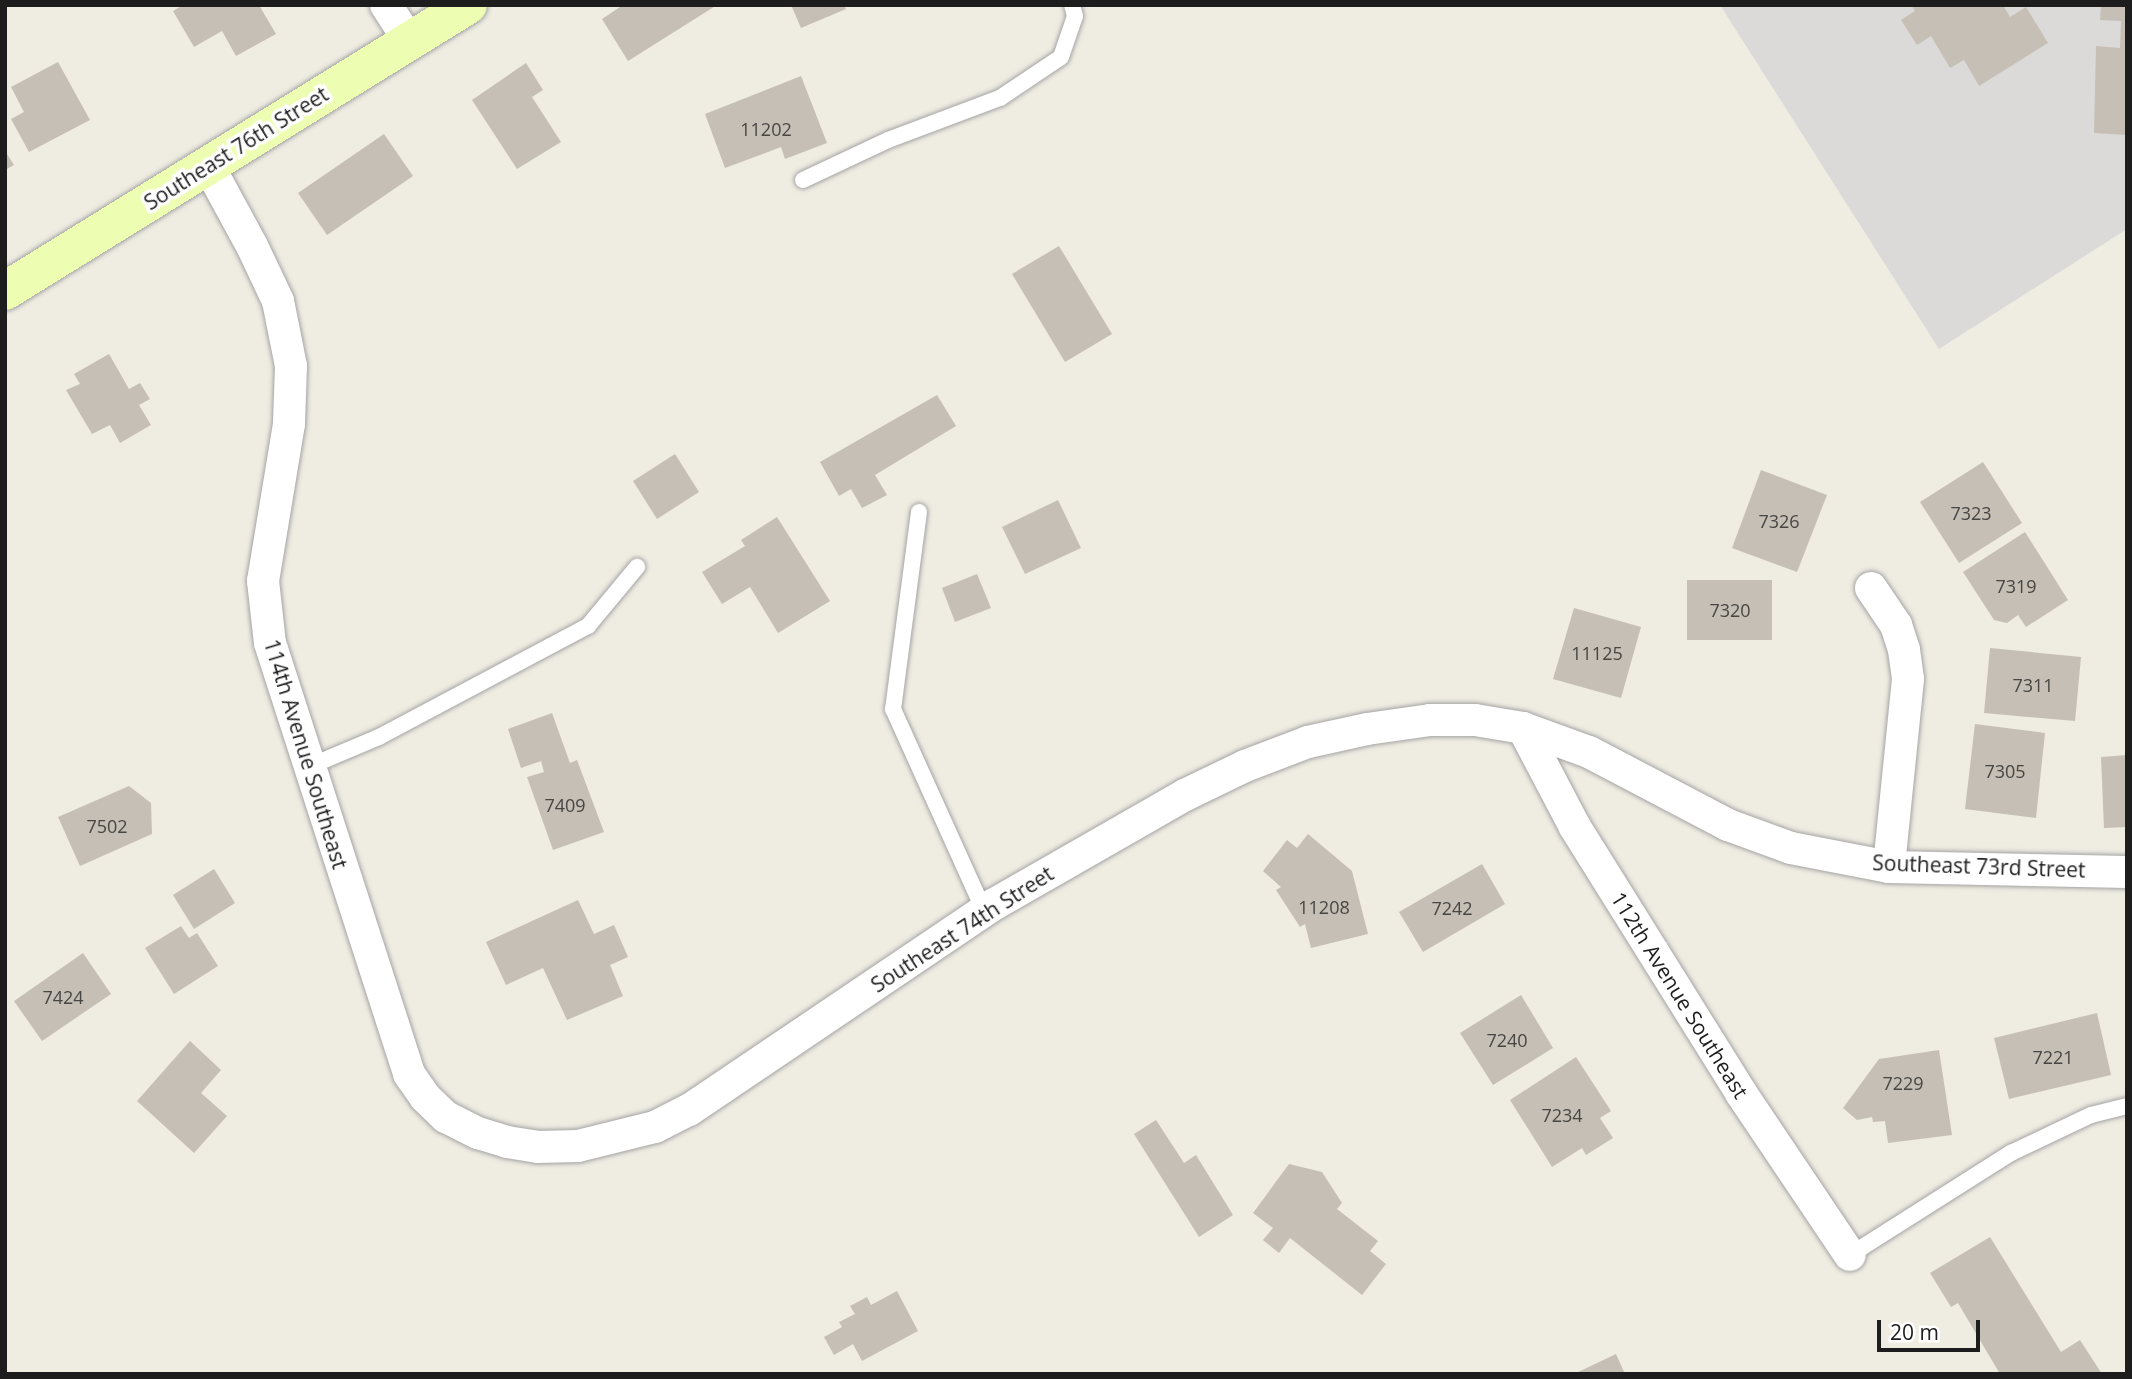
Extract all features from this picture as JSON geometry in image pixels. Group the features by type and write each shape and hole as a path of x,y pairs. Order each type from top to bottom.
{"street":[{"path":"386,5 410,42"},
{"name":"Southeast 76th Street","path":"5,291 468,5"},
{"name":"114th Avenue Southeast","path":"208,165 278,301 291,366 289,424 263,582 270,643 409,1074 425,1097"},
{"path":"1871,587 1896,625 1904,650 1908,679 1889,867"},
{"name":"Southeast 74th Street","path":"425,1097 446,1116 478,1133 507,1142 538,1147 578,1146 655,1127 689,1110 984,911 1185,795 1245,766 1308,742 1430,720 1475,720 1523,728"},
{"name":"Southeast 73rd Street","path":"1523,728 1589,752 1728,825 1791,848 1889,867 2127,872"},
{"name":"112th Avenue Southeast","path":"1523,728 1574,827 1741,1093 1850,1255"}],"lane":[{"path":"803,180 888,140 1000,98 1061,57 1075,16 1072,5"},
{"path":"919,512 893,709 984,911"},
{"path":"308,767 379,737 588,626 637,566"},
{"path":"1850,1255 2011,1153 2091,1115 2127,1106"}],"shaded area":[{"path":"1720,5 2127,5 2127,229 1939,349"}],"building":[{"path":"183,5 259,5 276,34 236,56 222,31 194,47 173,11"},
{"path":"623,5 717,5 628,61 602,19"},
{"path":"791,5 844,5 846,9 801,28"},
{"path":"1911,5 2003,5 2010,17 2026,7 2048,43 1979,86 1964,60 1950,68 1931,36 1917,45 1901,20 1915,11"},
{"path":"2101,5 2127,5 2127,135 2094,133 2096,46 2120,48 2121,21 2100,20"},
{"path":"58,62 90,120 29,152 11,119 24,112 11,87"},
{"path":"526,63 543,90 532,97 561,142 517,169 472,100"},
{"path":"801,76 827,143 785,159 781,147 725,168 705,114"},
{"path":"384,134 413,176 327,235 298,193"},
{"path":"5,151 14,165 5,170"},
{"path":"1059,246 1112,334 1065,362 1012,274"},
{"path":"109,354 129,389 140,383 150,399 139,405 151,425 120,443 110,425 92,434 66,390 80,384 74,374"},
{"path":"937,395 956,426 875,475 887,495 862,508 851,489 839,496 820,462"},
{"path":"675,454 699,492 657,519 633,481"},
{"path":"1983,462 2022,523 1959,563 1920,502"},
{"path":"1761,470 1827,495 1797,572 1732,548"},
{"path":"1058,500 1081,548 1025,574 1002,527"},
{"path":"777,517 830,601 778,633 750,587 722,604 702,572 745,546 741,540"},
{"path":"2025,532 2068,600 2026,627 2018,615 2007,623 1994,620 1963,572"},
{"path":"977,574 991,608 955,622 942,588"},
{"path":"1687,580 1772,580 1772,640 1687,640"},
{"path":"1574,608 1641,627 1621,698 1553,679"},
{"path":"1990,648 2081,657 2075,721 1984,713"},
{"path":"552,713 570,763 577,760 604,832 553,850 527,777 544,772 541,761 521,768 508,729"},
{"path":"1975,724 2045,733 2036,818 1965,809"},
{"path":"2127,755 2127,827 2104,828 2101,757"},
{"path":"129,786 151,803 152,834 80,866 58,817"},
{"path":"1308,834 1352,871 1368,934 1311,948 1305,924 1300,927 1276,890 1281,887 1263,871 1287,840 1297,848"},
{"path":"1482,864 1505,904 1423,952 1399,912"},
{"path":"214,869 235,903 194,929 173,895"},
{"path":"578,900 594,934 614,925 628,957 610,965 623,996 567,1020 543,968 506,985 486,942"},
{"path":"181,926 189,938 197,933 218,966 174,994 145,948"},
{"path":"83,953 111,994 42,1041 14,1001"},
{"path":"1521,995 1553,1048 1493,1085 1460,1033"},
{"path":"2097,1013 2111,1075 2009,1099 1994,1038"},
{"path":"190,1041 221,1070 201,1093 227,1116 194,1153 137,1101"},
{"path":"1939,1050 1952,1135 1888,1143 1885,1121 1873,1122 1872,1117 1857,1120 1843,1108 1879,1059"},
{"path":"1576,1057 1611,1111 1600,1118 1613,1138 1586,1155 1582,1148 1552,1167 1510,1100"},
{"path":"1156,1120 1184,1163 1196,1155 1233,1215 1199,1237 1134,1134"},
{"path":"1289,1164 1322,1172 1342,1203 1337,1209 1378,1241 1370,1251 1386,1264 1362,1295 1290,1238 1279,1253 1263,1240 1273,1228 1253,1213"},
{"path":"1990,1237 2061,1352 2080,1340 2102,1374 2000,1374 1958,1303 1951,1307 1930,1273"},
{"path":"897,1291 918,1331 862,1361 853,1344 834,1355 824,1337 842,1327 839,1322 855,1314 850,1306 867,1297 871,1305"},
{"path":"1616,1354 1625,1374 1574,1374"}]}
